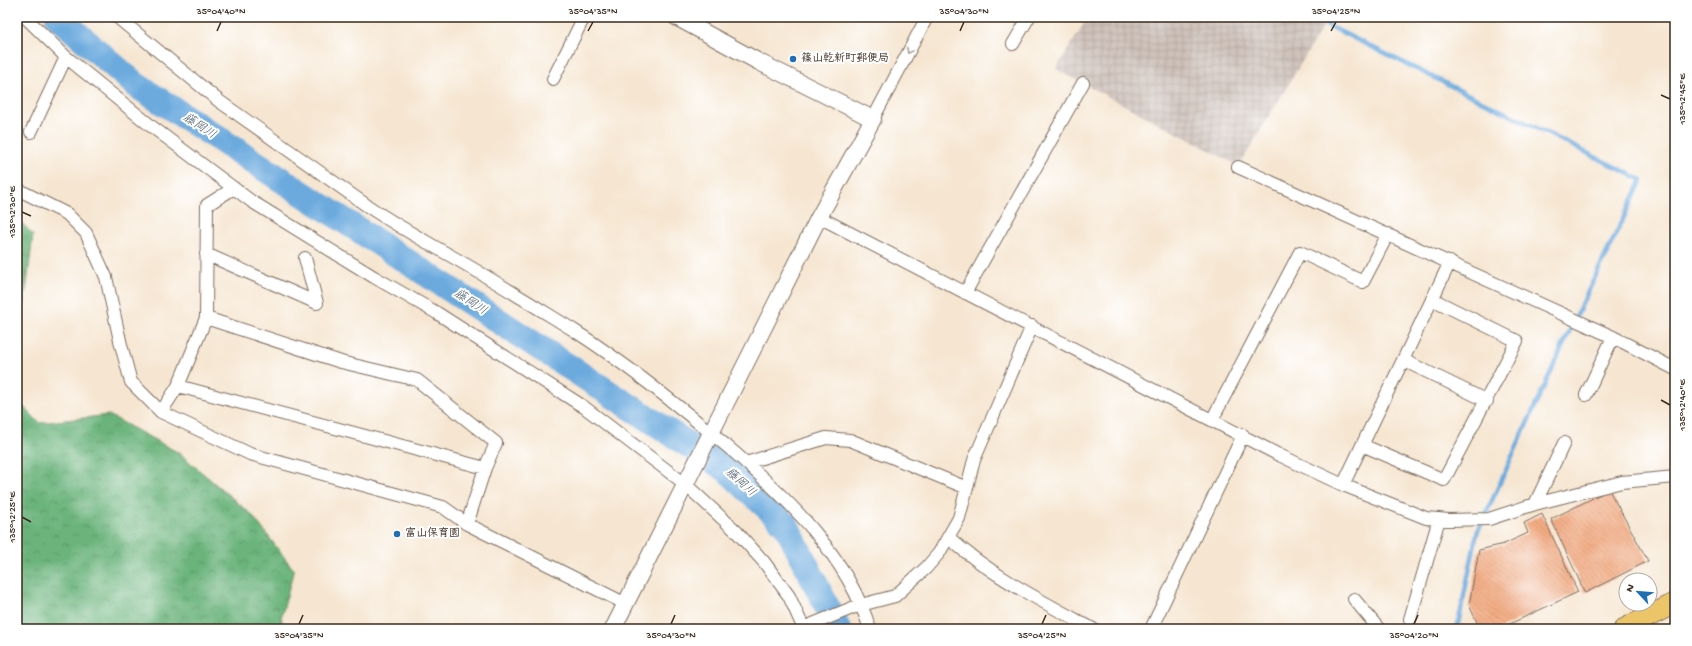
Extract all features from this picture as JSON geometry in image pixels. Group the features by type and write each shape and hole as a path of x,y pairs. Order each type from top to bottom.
{"main road":[{"path":"1624,629 1675,603"}],"street":[{"path":"25,17 66,57 151,126 234,188 374,277 437,313 577,403 687,479 764,562 789,596 806,627 859,605 895,596 926,568 939,553 959,518 974,460 1032,326"},
{"path":"117,17 218,100 381,216 459,261 575,332 625,365 709,435 746,463 778,490 823,540 859,605 870,629"},
{"path":"553,79 584,17"},
{"path":"676,17 759,62 873,119"},
{"path":"613,629 819,217 927,17"},
{"path":"1013,44 1029,17"},
{"path":"31,132 66,57"},
{"path":"965,293 1083,83"},
{"path":"1238,167 1613,337 1675,369"},
{"path":"161,412 178,386 206,318 207,205 234,188"},
{"path":"17,189 67,214 86,233 106,277 131,382 161,412 250,454 443,507 467,524 626,604"},
{"path":"819,217 1243,436 1343,485 1426,518 1473,520 1489,519 1536,504 1622,482 1675,477"},
{"path":"1212,420 1300,252 1363,282 1388,234"},
{"path":"206,254 317,303 305,258"},
{"path":"1343,485 1450,262"},
{"path":"1362,445 1444,480 1487,401 1517,341 1432,299"},
{"path":"206,318 341,362 417,380 496,443 485,468 467,524"},
{"path":"1586,395 1613,337"},
{"path":"1403,360 1487,401"},
{"path":"178,386 485,468"},
{"path":"1151,629 1243,436"},
{"path":"746,463 826,438 850,440 967,488"},
{"path":"1536,504 1564,443"},
{"path":"1410,619 1439,519"},
{"path":"948,537 964,552 1042,601 1093,629"},
{"path":"1354,599 1379,629"}],"shaded area":[{"path":"1088,17 1329,17 1239,166 1056,69"}],"green space":[{"path":"17,218 33,235 24,308 17,324"},
{"path":"17,400 40,423 109,415 179,453 252,515 294,570 281,618 285,629 17,629"}],"building":[{"path":"1609,490 1648,561 1626,572 1618,572 1618,576 1585,593 1551,519"},
{"path":"1542,514 1578,592 1499,629 1480,629 1469,605 1479,550 1504,544 1528,533 1524,523"}],"waterway":[{"name":"藤岡川","path":"58,17 136,85 726,469 786,525 838,629"},
{"path":"1328,17 1325,24 1642,180 1581,306 1477,533 1457,629"}],"place":[{"name":"篠山乾新町郵便局","path":"793,59"},
{"name":"富山保育園","path":"397,534"}]}
